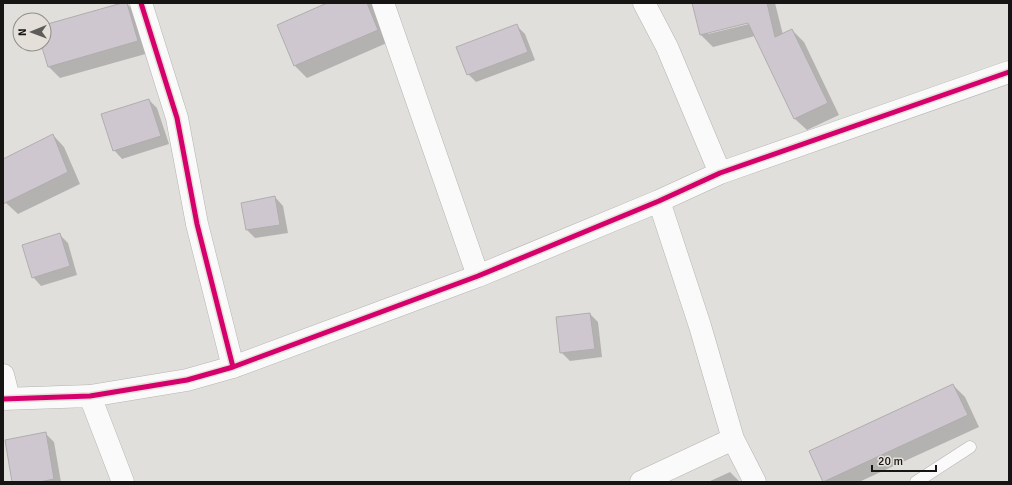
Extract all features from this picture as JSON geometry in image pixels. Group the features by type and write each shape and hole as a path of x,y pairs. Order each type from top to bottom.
{"street":[{"path":"141,3 177,118 197,224 234,367"},
{"path":"383,3 478,276"},
{"path":"644,3 667,47 720,173"},
{"path":"3,375 6,399 90,396 187,380 234,367 478,276 660,201 720,173 1009,72"},
{"path":"660,201 700,326 733,439 755,482"},
{"path":"90,396 123,482"},
{"path":"641,482 733,439"}],"lane":[{"path":"916,482 970,447"}],"building":[{"path":"122,3 127,3 138,41 48,67 43,52 52,52 52,23"},
{"path":"327,3 367,3 378,30 294,66 277,25"},
{"path":"692,3 767,3 775,37 792,29 828,103 794,119 748,23 700,35"},
{"path":"517,24 528,52 467,75 456,47"},
{"path":"149,99 161,136 113,151 101,114"},
{"path":"53,134 68,172 3,204 3,159"},
{"path":"275,196 280,225 246,230 241,203"},
{"path":"60,233 70,266 32,278 22,245"},
{"path":"590,313 595,349 560,353 556,317"},
{"path":"953,384 968,415 823,482 809,451"},
{"path":"46,432 54,479 39,482 12,482 5,440"}],"cycle path":[{"path":"141,3 177,118 197,224 233,367"},
{"path":"3,399 90,396 187,380 233,367 478,276 659,201 720,173 1009,72"}]}
